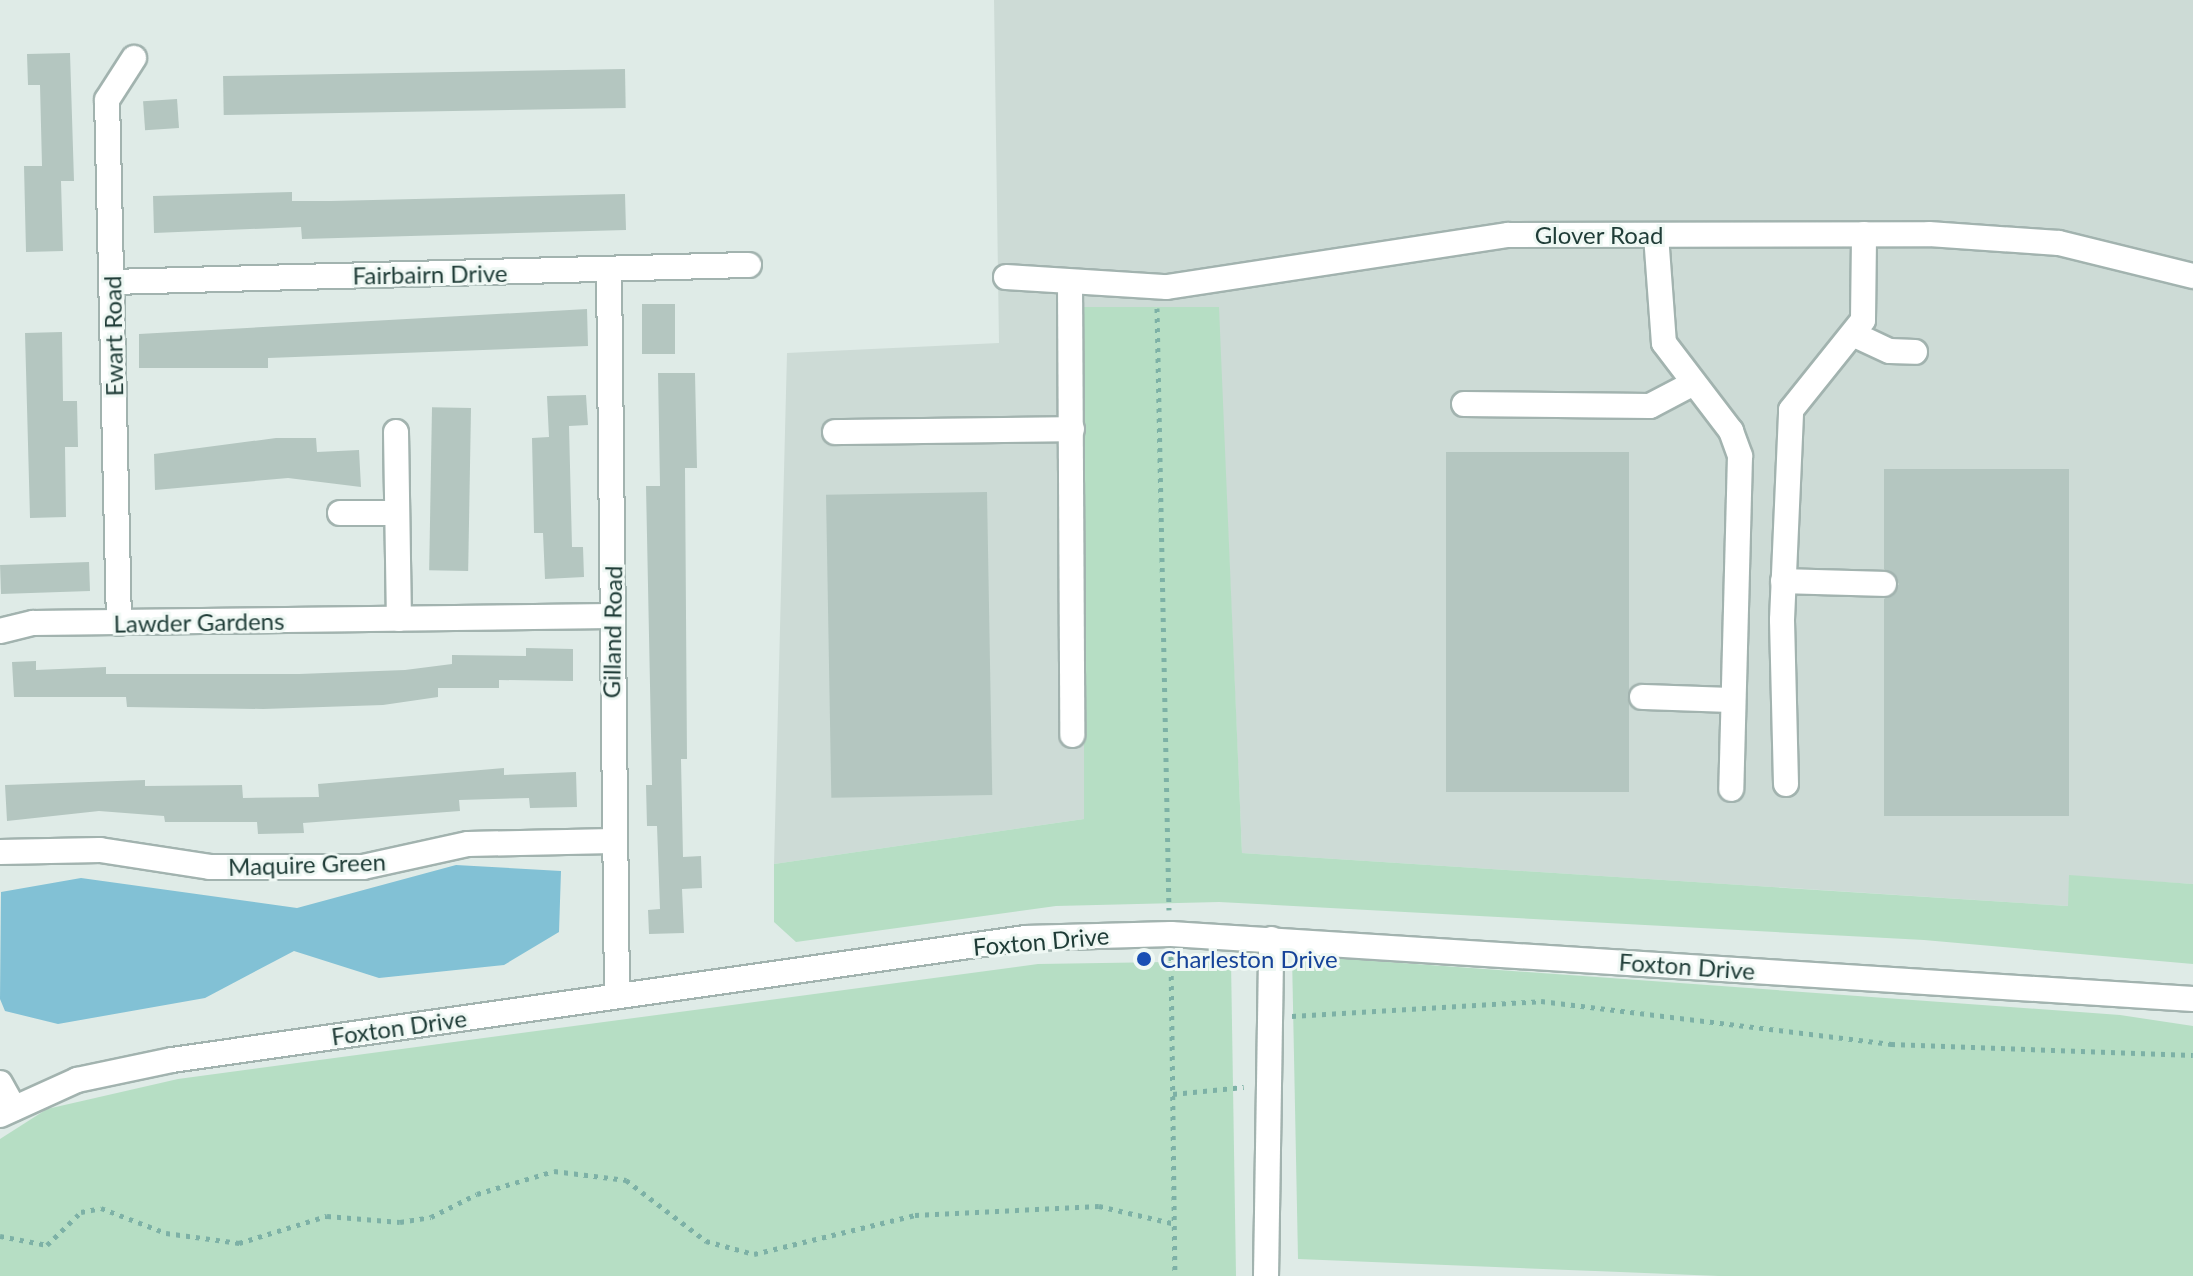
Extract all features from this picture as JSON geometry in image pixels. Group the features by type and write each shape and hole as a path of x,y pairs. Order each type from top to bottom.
{"street":[{"name":"Ewart Road","path":"119,623 107,100 134,58"},
{"name":"Glover Road","path":"1006,277 1070,284 1156,287 1244,279 1414,245 1656,235 1864,234 2059,243 2193,276"},
{"path":"1786,784 1783,581 1791,410 1855,335 1863,320 1864,234"},
{"path":"1656,235 1660,323 1671,358 1731,431 1740,456 1731,789"},
{"name":"Fairbairn Drive","path":"111,282 749,265"},
{"name":"Gilland Road","path":"609,269 617,995"},
{"path":"1070,284 1072,735"},
{"path":"1855,335 1890,351 1915,352"},
{"path":"1464,404 1650,406 1692,384"},
{"path":"835,432 1072,429"},
{"path":"396,432 399,619"},
{"path":"340,513 397,513"},
{"path":"1783,581 1884,584"},
{"name":"Lawder Gardens","path":"0,631 33,623 611,616"},
{"path":"1642,697 1733,700"},
{"name":"Maquire Green","path":"0,852 100,850 210,867 363,867 468,844 613,841"},
{"name":"Foxton Drive","path":"7,1111 77,1080 172,1060 1025,938 1175,922 1271,939 2193,999"},
{"path":"1266,1276 1272,1085 1271,939"},
{"path":"0,1083 7,1111"}],"path":[{"path":"1156,287 1175,922 1175,1276"},
{"path":"1154,916 1175,922"},
{"path":"1271,1017 1541,1001 1891,1044 2193,1055"},
{"path":"1173,1094 1272,1085"},
{"path":"0,1236 47,1245 81,1212 101,1208 166,1233 239,1243 327,1216 400,1222 431,1217 477,1194 554,1171 626,1180 706,1241 754,1254 931,1214 1099,1206 1176,1224"}],"shaded area":[{"path":"994,0 2193,0 2193,884 2069,876 2069,906 1242,853 1218,307 1084,307 1084,819 774,864 787,353 999,343"}],"green space":[{"path":"1084,307 1219,307 1242,853 2068,906 2069,875 2193,884 2193,964 1924,940 1219,902 1056,906 796,942 774,922 774,864 1084,819"},
{"path":"1292,955 2120,1015 2193,1026 2193,1276 1719,1276 1298,1259"},
{"path":"1231,961 1236,1276 0,1276 0,1139 47,1109 178,1079 1038,964"}],"water":[{"path":"456,865 561,871 559,932 504,965 379,978 294,951 205,998 58,1024 5,1011 0,999 1,892 81,878 297,908"}],"building":[{"path":"70,53 74,181 61,181 63,251 26,252 24,166 42,166 40,85 28,85 27,54"},
{"path":"625,69 626,108 224,115 223,76"},
{"path":"177,99 179,128 145,130 143,101"},
{"path":"292,192 292,201 625,194 626,230 302,239 301,227 154,233 153,196"},
{"path":"642,304 675,304 675,354 642,354"},
{"path":"587,309 588,346 268,358 268,368 139,368 139,334"},
{"path":"62,332 63,401 77,401 78,447 65,447 66,517 30,518 25,333"},
{"path":"658,373 695,373 697,468 685,468 687,759 681,759 683,857 701,856 702,888 682,889 684,933 649,934 648,910 660,909 657,826 647,826 646,785 652,785 646,486 660,486"},
{"path":"586,395 588,425 569,426 572,547 583,547 584,577 545,579 543,533 534,533 532,438 549,437 547,396"},
{"path":"432,407 471,408 468,571 429,570"},
{"path":"276,438 316,438 317,452 359,450 361,487 288,478 155,490 154,454"},
{"path":"1446,452 1629,452 1629,792 1446,792"},
{"path":"1884,469 2069,469 2069,816 1884,816 1884,599 1899,584 1884,569"},
{"path":"987,492 992,795 831,798 826,495"},
{"path":"89,562 90,591 1,594 0,565"},
{"path":"526,648 573,649 573,681 499,680 499,688 438,688 438,697 383,705 263,709 127,707 126,697 14,697 12,662 36,661 36,670 106,667 106,674 299,674 405,670 452,664 452,655 526,656"},
{"path":"504,768 504,775 576,772 577,807 530,808 529,798 459,800 460,811 303,823 304,833 258,834 257,822 165,822 164,816 99,811 7,821 5,785 145,780 145,786 242,785 243,798 319,797 318,784"}],"place":[{"name":"Charleston Drive","path":"1144,959"}]}
